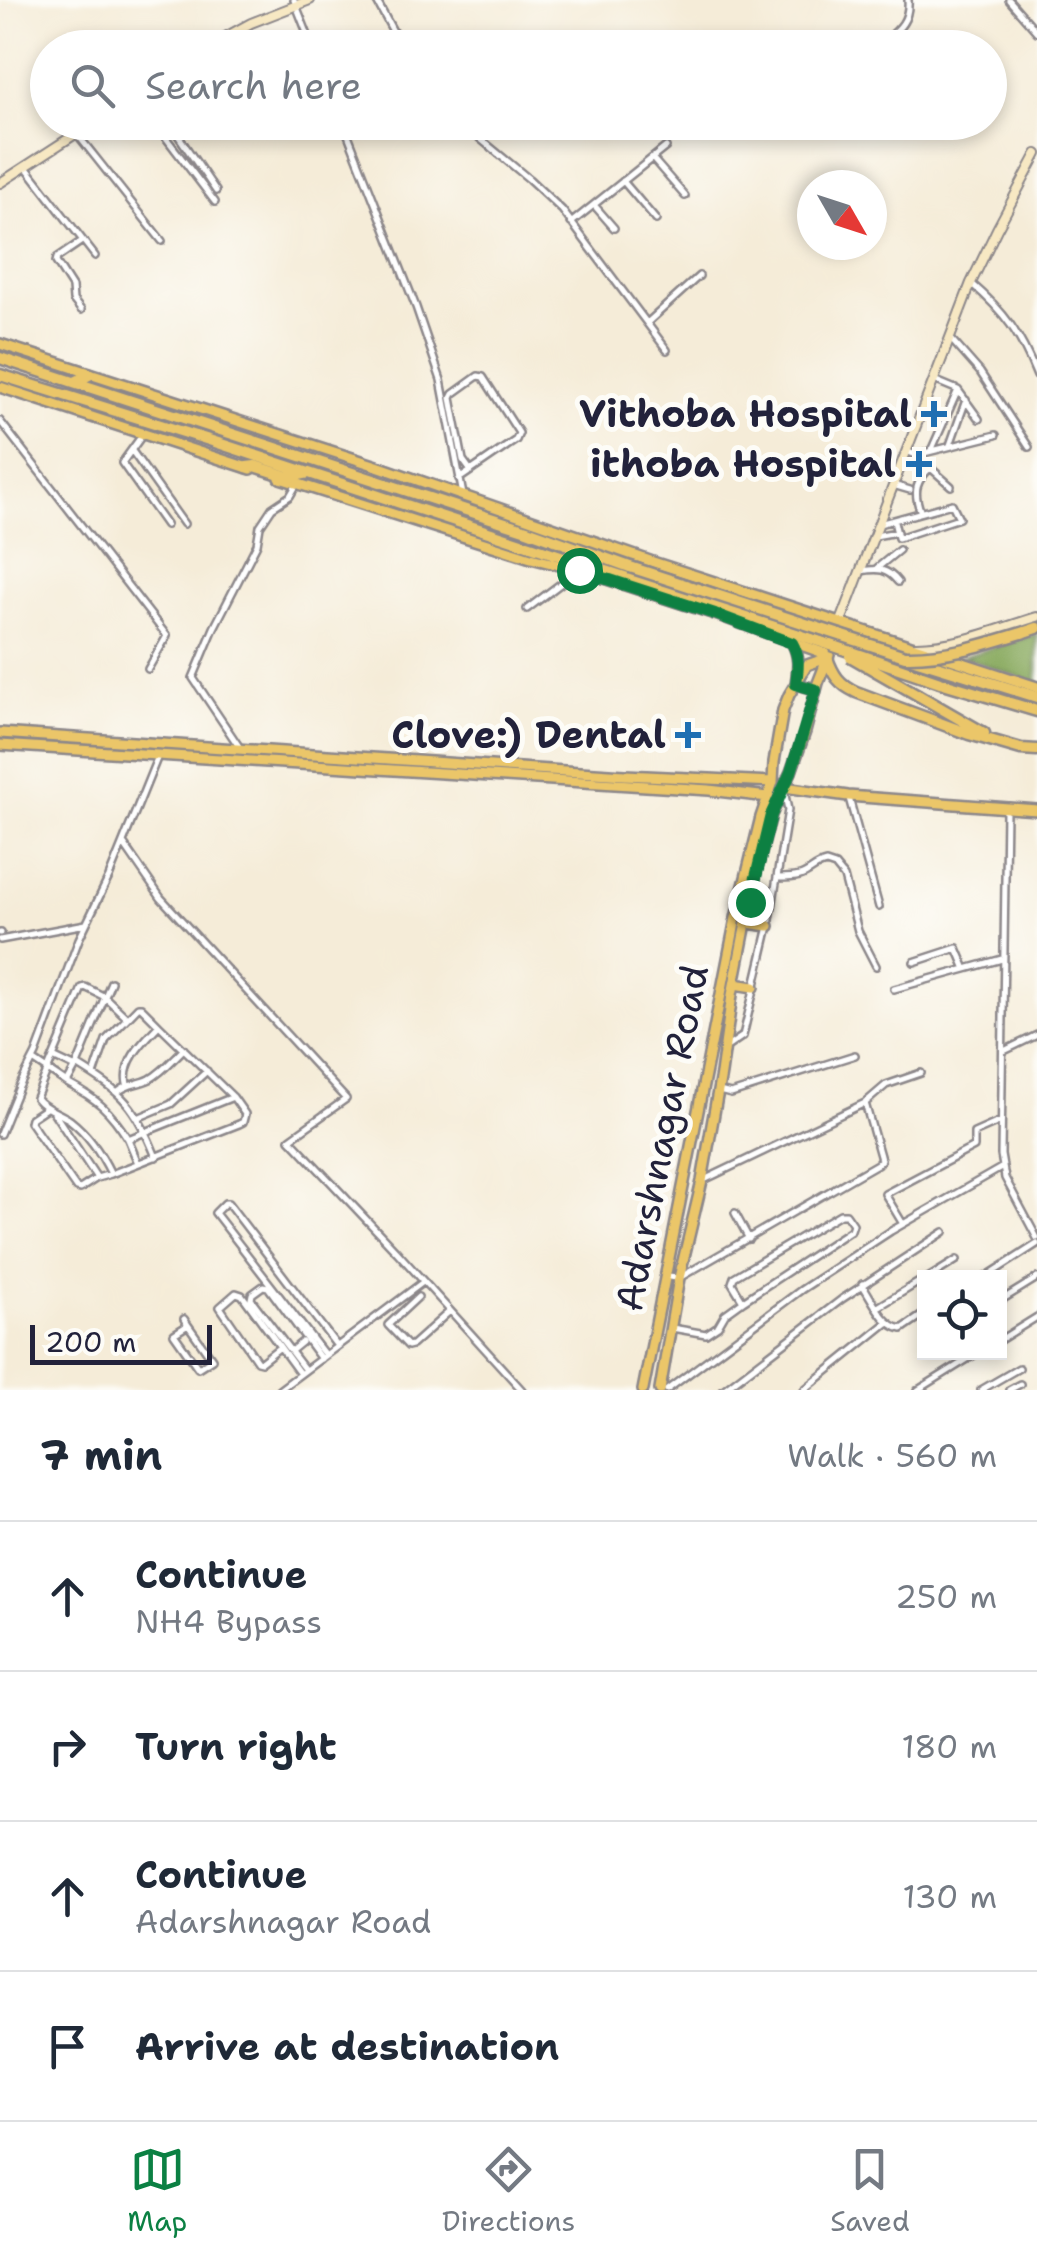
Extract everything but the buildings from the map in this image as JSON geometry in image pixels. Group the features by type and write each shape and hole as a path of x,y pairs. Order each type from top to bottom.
{"highway":[{"path":"0,358 528,530 829,652 918,695 1007,745"},
{"path":"70,380 91,374"},
{"path":"0,376 310,473 537,550 556,561 629,572 908,651 936,655 961,651 1031,630"},
{"path":"247,468 256,466 289,477 310,473"},
{"path":"528,530 551,527"},
{"path":"908,651 944,668 1037,697"},
{"path":"829,652 1037,711"},
{"path":"829,652 833,674 856,692 968,734 1037,750"}],"main road":[{"path":"238,30 295,2 310,0"},
{"path":"0,183 68,140"},
{"path":"840,624 971,284 1037,154"},
{"path":"0,344 463,495 908,651 1037,686"},
{"path":"0,387 297,484 556,561 792,643 829,652"},
{"path":"908,651 959,642 1037,617"},
{"name":"Adarshnagar Road","path":"664,1390 670,1327 702,1181 756,872 771,815 805,732 840,624"},
{"path":"792,643 797,652 796,684"},
{"path":"796,684 807,665 829,652"},
{"path":"796,684 816,690"},
{"name":"Adarshnagar Road","path":"643,1390 736,918 773,782 783,710 796,684"},
{"path":"0,733 773,782"},
{"path":"0,745 768,797"},
{"path":"784,787 848,796 1037,810"},
{"path":"747,924 768,926"},
{"path":"735,984 754,986"}],"street":[{"path":"376,0 392,30"},
{"path":"896,30 909,15 908,0"},
{"path":"1009,0 1037,32"},
{"path":"295,2 306,30"},
{"path":"82,140 162,241"},
{"path":"168,140 215,202"},
{"path":"181,140 216,191"},
{"path":"350,140 441,380 463,495"},
{"path":"482,140 562,210 667,350"},
{"path":"571,223 666,146"},
{"path":"652,158 685,196"},
{"path":"26,167 95,256"},
{"path":"623,181 656,220"},
{"path":"594,205 614,228"},
{"path":"81,310 56,262 82,240"},
{"path":"647,323 700,276"},
{"path":"971,284 998,308 1018,334 1037,376"},
{"path":"950,338 980,372 1029,446"},
{"path":"459,478 471,471 516,440 519,433 482,376 451,398 462,460 471,471"},
{"path":"934,380 958,390 979,419"},
{"path":"931,451 958,390"},
{"path":"950,446 966,400"},
{"path":"0,421 167,636 148,669"},
{"path":"142,434 122,463 166,525"},
{"path":"916,455 996,435"},
{"path":"132,451 184,524"},
{"path":"906,451 952,486"},
{"path":"920,510 916,487 930,467"},
{"path":"240,748 193,678 252,554 260,526 297,484"},
{"path":"893,484 910,490"},
{"path":"878,524 952,504 959,518 898,538 894,521"},
{"path":"872,537 897,532"},
{"path":"878,568 900,550"},
{"path":"527,609 579,570"},
{"path":"861,571 887,570 898,582"},
{"path":"0,1134 86,924 124,843 162,743"},
{"path":"724,1050 743,1036 778,878 788,810 784,787"},
{"path":"848,796 879,907"},
{"path":"995,1270 1037,1241 1002,1167 1006,808"},
{"path":"124,843 161,898 346,1099 290,1139 522,1390"},
{"path":"778,878 805,875 814,866 826,863 840,870 858,931 876,966"},
{"path":"1,935 86,924"},
{"path":"914,962 957,948 966,969"},
{"path":"894,990 1004,958"},
{"path":"68,1082 111,982"},
{"path":"110,1174 82,1132 36,1098 82,988 105,997 127,1018"},
{"path":"46,1108 30,1122 80,1189 97,1178 243,1122 244,1114 234,1097 140,1006 104,1044 94,1075"},
{"path":"127,1084 128,1064 159,1025"},
{"path":"1002,1051 1037,1035"},
{"path":"118,1092 127,1084 157,1075 184,1049"},
{"path":"718,1091 731,1094 855,1055"},
{"path":"34,1057 76,1066 118,1092 139,1117 156,1156"},
{"path":"50,1063 51,1074 105,1107 128,1139 138,1163"},
{"path":"139,1117 172,1104 207,1071"},
{"path":"702,1181 865,1103 886,1085 921,1073"},
{"path":"128,1139 234,1097"},
{"path":"664,1277 679,1278 878,1164 881,1160 865,1103"},
{"path":"53,1112 97,1178"},
{"path":"903,1224 885,1194 974,1147 974,1133 1001,1121"},
{"path":"664,1390 801,1290 903,1224 1002,1167"},
{"path":"323,1357 215,1213 225,1202 337,1346"},
{"path":"735,1213 749,1238"},
{"path":"670,1327 706,1334 718,1326 724,1314 851,1230 853,1224 846,1214 734,1277 732,1282 743,1301"},
{"path":"726,1389 862,1284 944,1232"},
{"path":"940,1270 957,1260"},
{"path":"1007,1297 1037,1278"},
{"path":"279,1390 424,1282"},
{"path":"878,1307 917,1283"},
{"path":"862,1284 894,1328 902,1329 917,1321"},
{"path":"302,1372 291,1351 251,1299 263,1286 268,1287 323,1357"},
{"path":"280,1347 257,1361 224,1316 222,1304 239,1292 302,1372"},
{"path":"418,1297 388,1325 408,1346 450,1311"},
{"path":"1007,1336 1037,1317"},
{"path":"186,1322 212,1358 198,1368 174,1334 186,1322"},
{"path":"804,1390 813,1387 887,1323"},
{"path":"315,1342 327,1333"},
{"path":"291,1351 302,1342"},
{"path":"918,1390 966,1360"},
{"path":"982,1390 1019,1368"},
{"path":"1010,1390 1020,1384"}],"green space":[{"path":"1037,633 1037,684 961,657"}],"place":[{"name":"Vithoba Hospital","path":"934,414"},
{"name":"ithoba Hospital","path":"919,464"},
{"name":"Clove:) Dental","path":"688,735"}],"route":[{"path":"579,570 715,614 792,643 797,652 796,684 816,690 791,772 771,815 750,902"}]}
